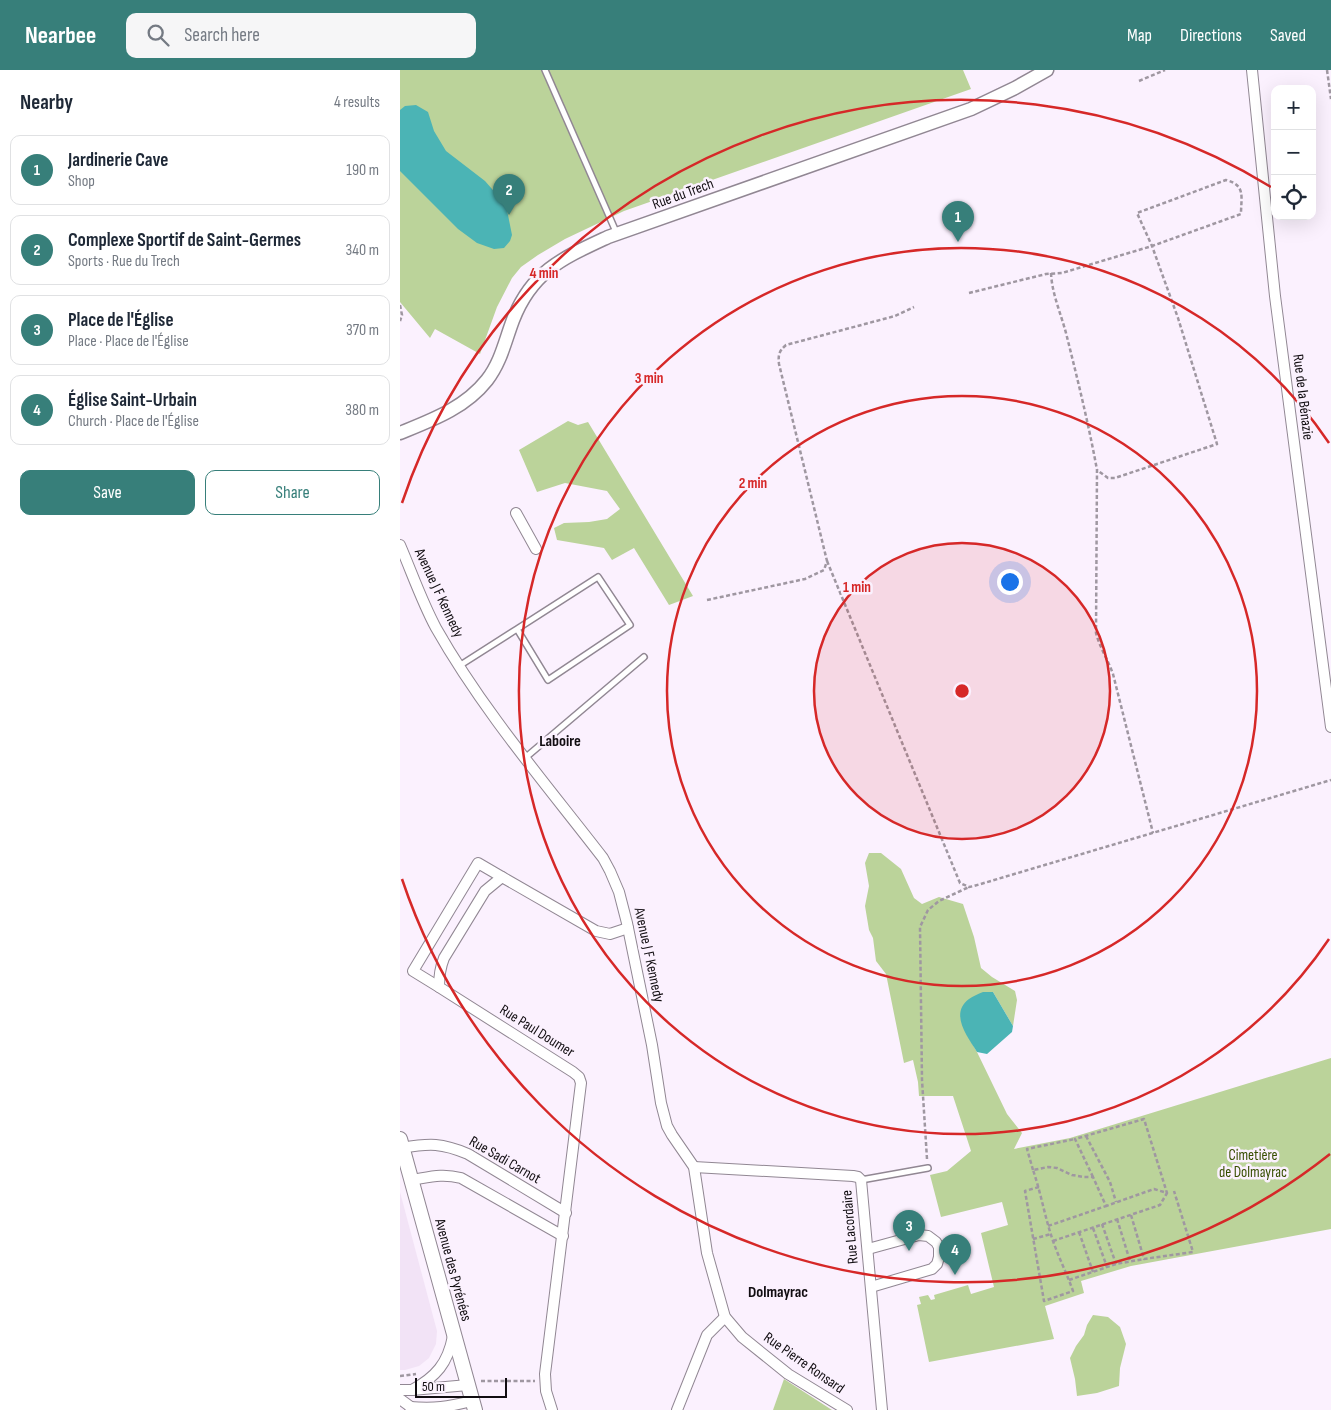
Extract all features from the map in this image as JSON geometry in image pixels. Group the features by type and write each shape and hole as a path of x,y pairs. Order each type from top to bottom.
{"main road":[{"name":"Avenue des Pyrénées","path":"401,1143 473,1405"}],"street":[{"name":"Rue du Trech","path":"400,434 454,409 468,399 486,381 500,358 512,322 523,299 542,275 570,255 618,234 971,109 1047,70"},
{"name":"Rue de la Bénazie","path":"1252,70 1275,296 1331,727"},
{"path":"516,513 536,549"},
{"name":"Avenue J F Kennedy","path":"400,545 432,619 459,666 482,700 603,858 619,892 652,1045 664,1114 672,1135 694,1167 707,1253 725,1317"},
{"name":"Rue Paul Doumer","path":"566,1213 581,1083 579,1077 413,971 478,863 596,931 610,934 628,928"},
{"path":"438,987 440,966 444,958 485,891 502,877"},
{"name":"Rue Sadi Carnot","path":"401,1143 428,1143 454,1148 468,1154 566,1213"},
{"name":"Rue Lacordaire","path":"694,1167 853,1176 861,1180 882,1410"},
{"path":"411,1180 441,1175 461,1178 563,1236"},
{"path":"552,1410 546,1391 545,1374 566,1213"},
{"path":"868,1249 919,1235 928,1236 939,1247 937,1264 932,1269 871,1287"},
{"path":"677,1410 707,1335 725,1317"},
{"name":"Rue Pierre Ronsard","path":"725,1317 742,1337 788,1374 847,1410"},
{"path":"412,1390 436,1374 445,1361 451,1347 453,1332"},
{"path":"400,1390 467,1383"},
{"path":"400,1399 413,1408 446,1408 473,1405"}],"lane":[{"path":"545,70 618,234"},
{"path":"459,666 598,577 630,625 548,680 517,629"},
{"path":"526,758 644,657"},
{"path":"861,1180 928,1168"}],"path":[{"path":"1140,81 1165,70"},
{"path":"1328,70 1331,99"},
{"path":"969,293 1046,274 1062,273 1152,246 1241,214 1241,192 1239,185 1233,181 1226,180 1137,213 1152,246 1178,318 1217,444 1115,478 1108,478 1096,470"},
{"path":"1051,273 1051,283 1067,336 1093,447 1096,470 1096,633 1101,650 1113,674 1153,832"},
{"path":"400,305 402,315 400,321"},
{"path":"914,307 894,316 786,345 778,355 827,561 960,883 969,887"},
{"path":"707,600 805,579 824,570 827,561"},
{"path":"928,1168 922,1080 920,927 928,910 939,901 969,887 1331,780"},
{"path":"1039,1187 1025,1191 1044,1301 1073,1291 1053,1241 1048,1226 1039,1187 1026,1149 1075,1139 1144,1119 1167,1193 1160,1204 1053,1241"},
{"path":"1086,1136 1110,1182 1116,1202"},
{"path":"1075,1139 1106,1206"},
{"path":"1034,1170 1048,1167 1057,1168 1072,1175 1093,1177"},
{"path":"1048,1226 1154,1189 1167,1193"},
{"path":"1069,1280 1116,1264 1193,1252 1174,1191"},
{"path":"1131,1215 1144,1259"},
{"path":"1117,1219 1130,1261"},
{"path":"1102,1224 1116,1264"},
{"path":"1093,1228 1107,1267"},
{"path":"1079,1232 1093,1272"},
{"path":"1033,1239 1051,1234"},
{"path":"400,1376 414,1375 421,1371"},
{"path":"467,1383 545,1381"}],"shaded area":[{"path":"400,1192 437,1331 436,1344 429,1358 419,1366 405,1370 400,1370"}],"green space":[{"path":"400,70 963,70 971,89 624,211 565,239 521,267 512,278 497,307 480,354 435,329 430,338 400,302"},
{"path":"568,421 578,425 588,422 693,596 669,605 634,548 612,560 604,548 557,540 554,528 564,523 607,519 620,509 607,491 565,483 537,492 519,450"},
{"name":"Cimetière de Dolmayrac","path":"869,853 881,853 901,869 914,898 922,904 939,897 963,904 974,937 981,968 1015,991 1017,1000 1013,1026 993,992 966,1033 1007,1114 1022,1133 1014,1149 1070,1138 1331,1058 1331,1229 1131,1266 1081,1281 1084,1293 1045,1306 1054,1339 929,1362 917,1305 921,1304 919,1297 928,1295 931,1300 935,1299 934,1295 968,1285 971,1294 994,1287 981,1233 1008,1225 1002,1202 941,1217 930,1175 947,1171 971,1151 953,1096 919,1096 913,1060 904,1063 886,974 876,961 873,938 869,930 865,906 869,886 865,863"},
{"path":"1093,1315 1108,1317 1120,1327 1126,1344 1120,1368 1119,1386 1097,1393 1077,1396 1070,1358"},
{"path":"784,1379 832,1410 773,1410"}],"water":[{"path":"416,105 428,112 434,131 446,151 485,181 506,205 512,235 504,248 494,249 477,243 458,229 400,171 400,110 405,106"},
{"path":"983,992 993,992 1013,1026 1012,1032 987,1054 977,1052 965,1033 960,1018 963,1005 971,998"}],"place":[{"name":"Complexe Sportif de Saint-Germes","path":"509,215"},
{"name":"Jardinerie Cave","path":"958,242"},
{"name":"Place de l'Église","path":"909,1251"},
{"name":"Église Saint-Urbain","path":"955,1275"}],"district":[{"name":"Laboire","path":"560,741"},
{"name":"Dolmayrac","path":"778,1292"}]}
